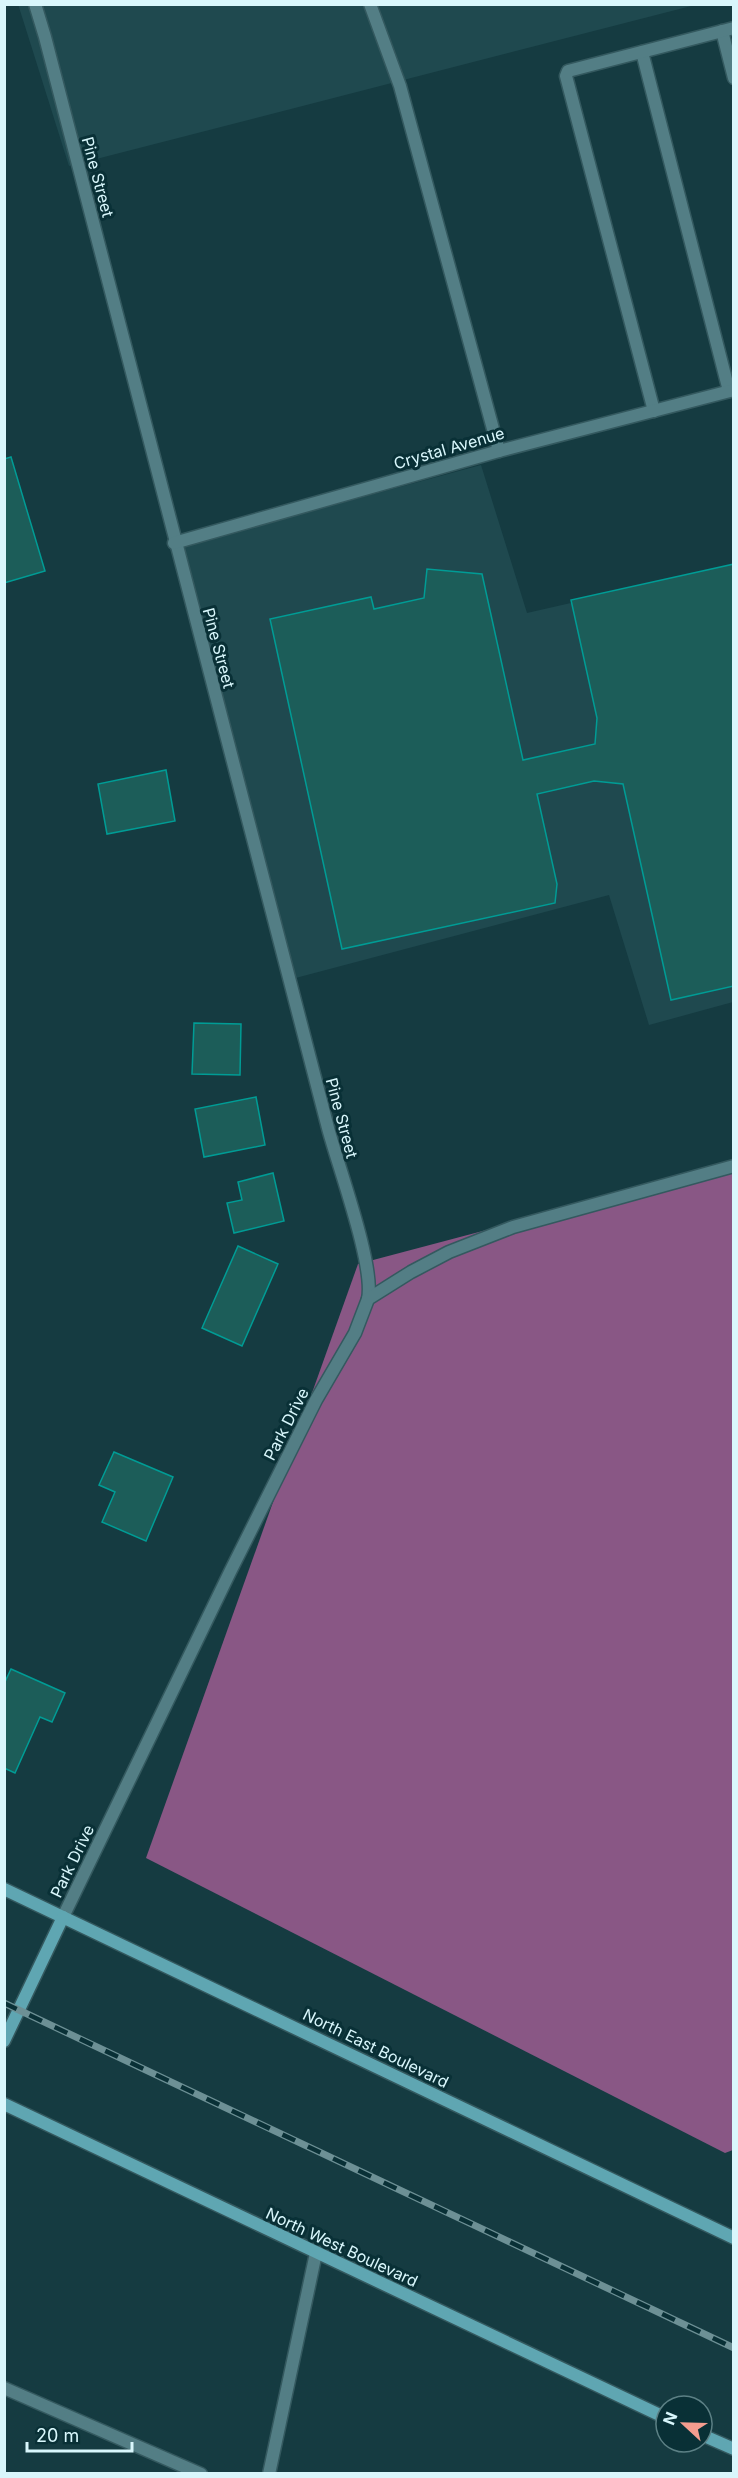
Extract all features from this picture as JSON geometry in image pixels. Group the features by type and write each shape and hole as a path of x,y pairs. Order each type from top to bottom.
{"main road":[{"name":"North East Boulevard","path":"4,1889 734,2238"},
{"path":"4,2041 63,1917"},
{"name":"North West Boulevard","path":"4,2104 654,2412"},
{"path":"714,2440 734,2449"}],"street":[{"name":"Pine Street","path":"35,4 327,1128 367,1267 370,1290 368,1299"},
{"path":"370,4 400,86 499,451"},
{"path":"654,411 566,76 568,71 728,30 734,78"},
{"path":"642,52 731,391"},
{"name":"Crystal Avenue","path":"174,543 499,451 731,391"},
{"path":"368,1299 440,1257 513,1227 734,1166"},
{"name":"Park Drive","path":"63,1917 235,1562 316,1400 355,1333 368,1299"},
{"path":"269,2474 316,2253"},
{"path":"4,2388 201,2474"}],"shaded area":[{"path":"18,4 695,5 69,166"},
{"path":"481,465 527,613 733,566 733,1002 649,1025 609,895 288,980 178,547"},
{"path":"733,1165 733,2150 725,2153 146,1858 358,1264"}],"building":[{"path":"11,457 45,571 4,583 4,459"},
{"path":"734,564 734,986 671,1000 623,784 594,781 537,794 557,884 555,903 342,949 270,619 371,597 374,609 424,598 427,569 482,574 523,760 595,744 597,718 571,600"},
{"path":"166,770 175,821 107,834 98,784"},
{"path":"194,1023 241,1024 240,1075 192,1074"},
{"path":"256,1097 265,1145 204,1157 195,1109"},
{"path":"273,1173 284,1221 234,1233 227,1203 242,1200 238,1182"},
{"path":"238,1246 278,1264 242,1346 202,1328"},
{"path":"114,1452 173,1477 146,1541 102,1522 115,1492 99,1485"},
{"path":"11,1669 65,1693 52,1722 40,1717 15,1773 4,1768 4,1684"}],"railway":[{"path":"4,2003 734,2348"}]}
